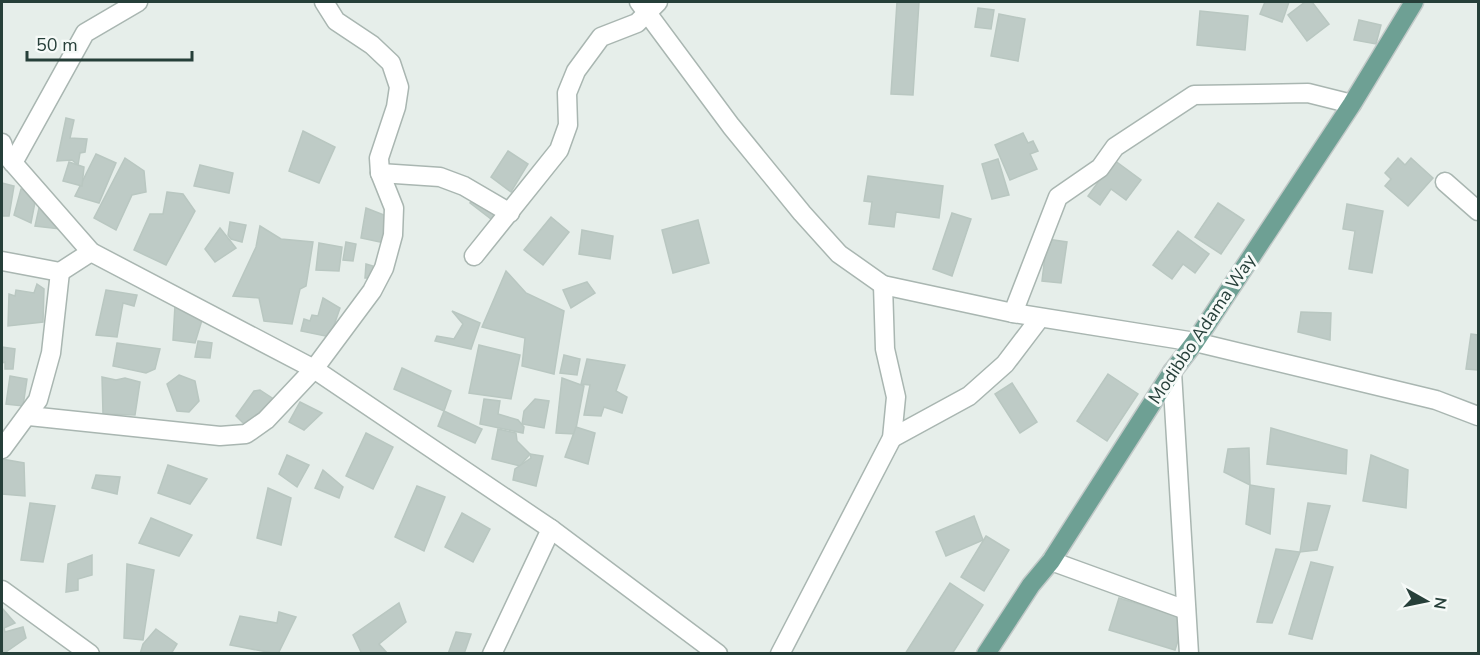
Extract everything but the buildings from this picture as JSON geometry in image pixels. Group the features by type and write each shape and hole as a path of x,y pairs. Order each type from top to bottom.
{"main road":[{"name":"Modibbo Adama Way","path":"986,654 1031,585 1051,561 1172,372 1195,342 1352,104 1414,2"}],"street":[{"path":"13,163 86,33 120,10 138,2"},
{"path":"28,416 220,436 246,434 266,420 314,369 372,291 384,268 393,235 394,208 380,173 379,158 396,107 399,87 391,63 372,45 336,21 324,2"},
{"path":"474,255 510,213 558,150 568,124 567,93 576,70 601,37 637,23 648,5 731,126 802,213 839,254 883,285 1040,318 1195,342 1436,400 1479,416"},
{"path":"1013,313 1058,197 1100,168 1115,147 1194,95 1308,93 1352,104"},
{"path":"2,143 6,155 91,252 314,369 551,529 718,654"},
{"path":"380,173 440,177 464,186 510,213"},
{"path":"1445,182 1479,211"},
{"path":"2,261 60,272 91,252"},
{"path":"2,448 38,400 51,353 60,272"},
{"path":"780,654 892,438 896,397 885,349 883,285"},
{"path":"892,438 969,396 1005,364 1040,318"},
{"path":"1172,372 1189,654"},
{"path":"492,654 551,529"},
{"path":"1051,561 1186,610"},
{"path":"2,590 90,654"}]}
